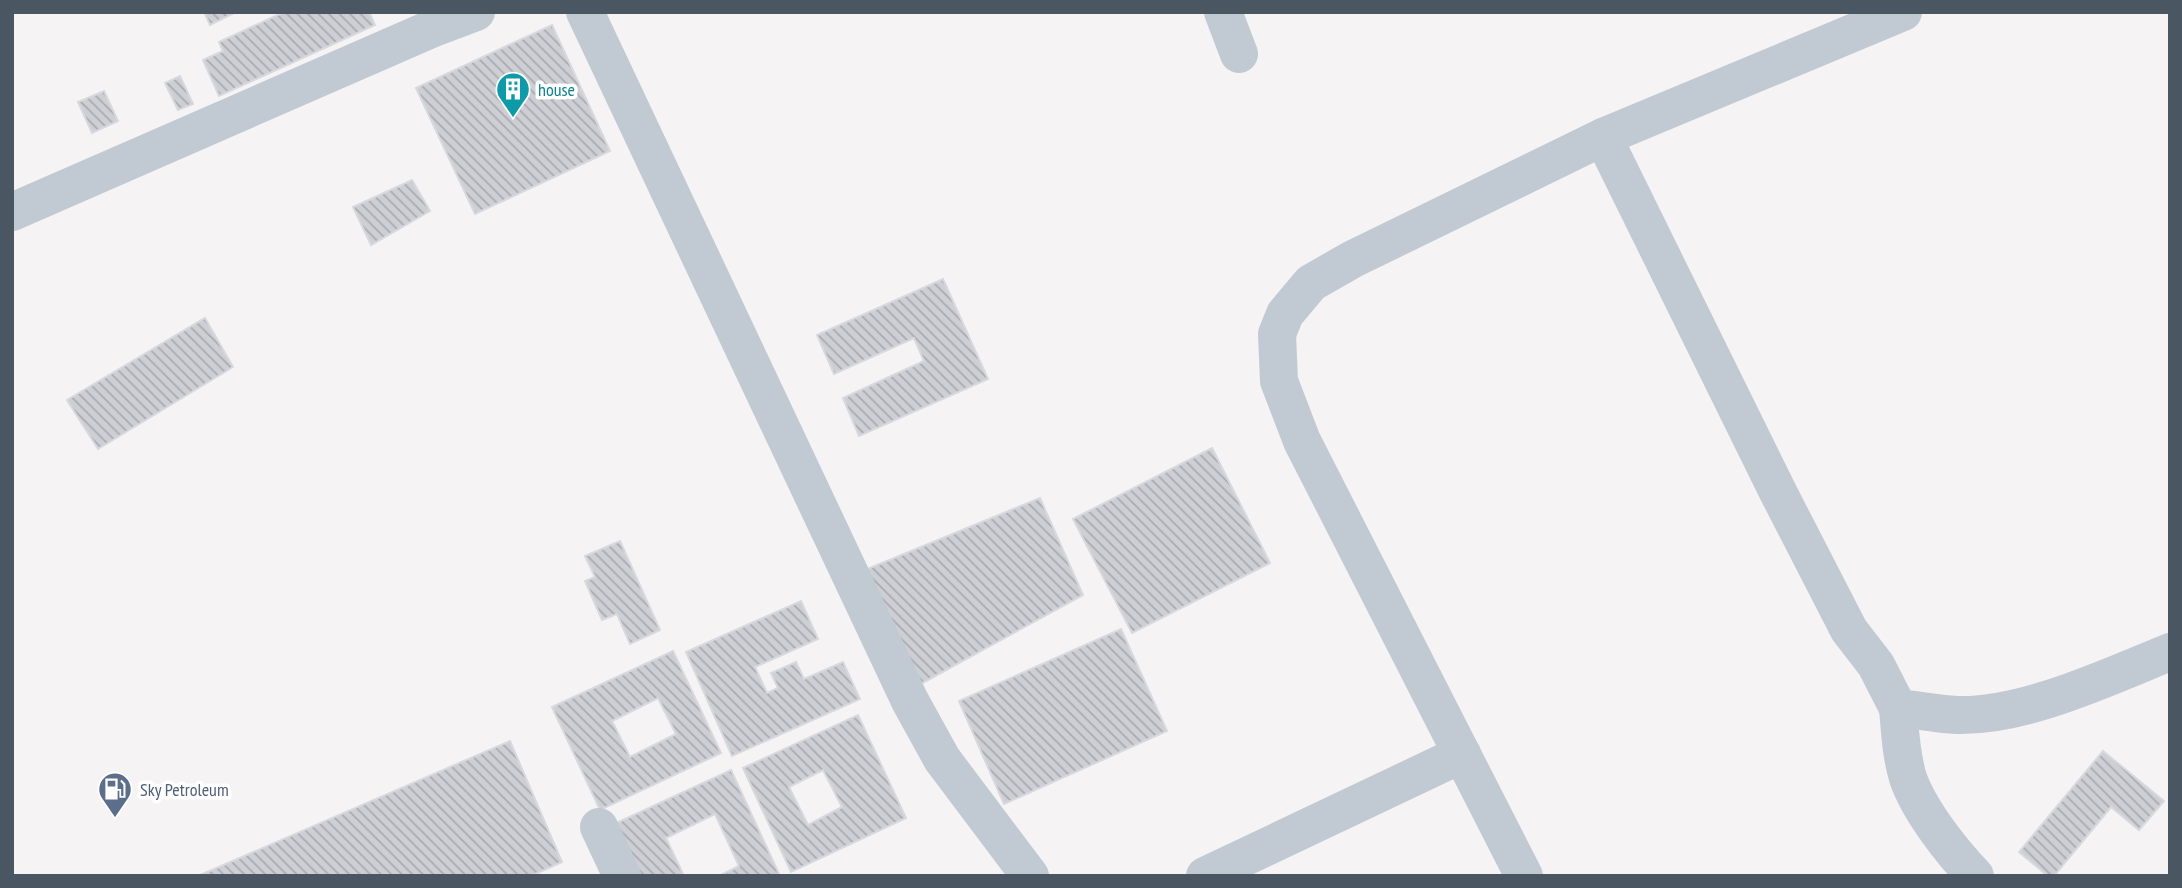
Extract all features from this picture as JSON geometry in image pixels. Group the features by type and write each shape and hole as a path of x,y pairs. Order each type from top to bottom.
{"street":[{"path":"12,212 431,29 476,12"},
{"path":"585,12 910,701 942,760 1030,876"},
{"path":"1223,12 1239,54"},
{"path":"1524,876 1302,441 1279,381 1278,334 1286,314 1311,283 1353,259 1603,137 1903,12"},
{"path":"1603,137 1849,630 1876,665 1898,708 1901,746 1909,780 1945,841 1975,876"},
{"path":"1898,708 1958,715 2012,709 2170,652"},
{"path":"1205,876 1462,754"},
{"path":"599,827 622,876"}],"building":[{"path":"204,12 236,12 210,25"},
{"path":"284,12 369,12 375,25 219,96 203,60 223,51 219,42"},
{"name":"house","path":"552,25 610,151 475,214 416,88"},
{"path":"180,76 193,104 178,110 165,83"},
{"path":"104,91 118,121 92,133 78,102"},
{"path":"412,180 430,211 371,245 353,207"},
{"path":"943,279 988,379 859,436 843,398 924,361 914,338 834,374 817,335"},
{"path":"205,318 233,367 98,449 67,400"},
{"path":"1212,448 1270,563 1132,633 1073,519"},
{"path":"1040,498 1083,595 917,686 860,572"},
{"path":"620,541 660,630 630,644 617,614 602,620 585,581 595,577 585,556"},
{"path":"801,601 818,639 755,667 767,693 778,688 771,673 796,662 804,679 843,662 860,699 732,756 686,652"},
{"path":"1121,629 1167,731 1004,804 959,701"},
{"path":"673,651 721,753 600,810 552,707","holes":["658,698 676,734 630,757 612,721"]},
{"path":"858,715 906,818 791,872 743,768","holes":["823,770 842,807 808,825 789,787"]},
{"path":"510,741 562,862 531,876 198,876"},
{"path":"2103,751 2164,801 2139,830 2111,807 2054,876 2048,876 2019,852"},
{"path":"731,770 780,876 719,876 739,866 715,814 666,838 684,876 635,876 612,825"}],"place":[{"name":"house","path":"513,119"},
{"name":"Sky Petroleum","path":"115,819"}]}
